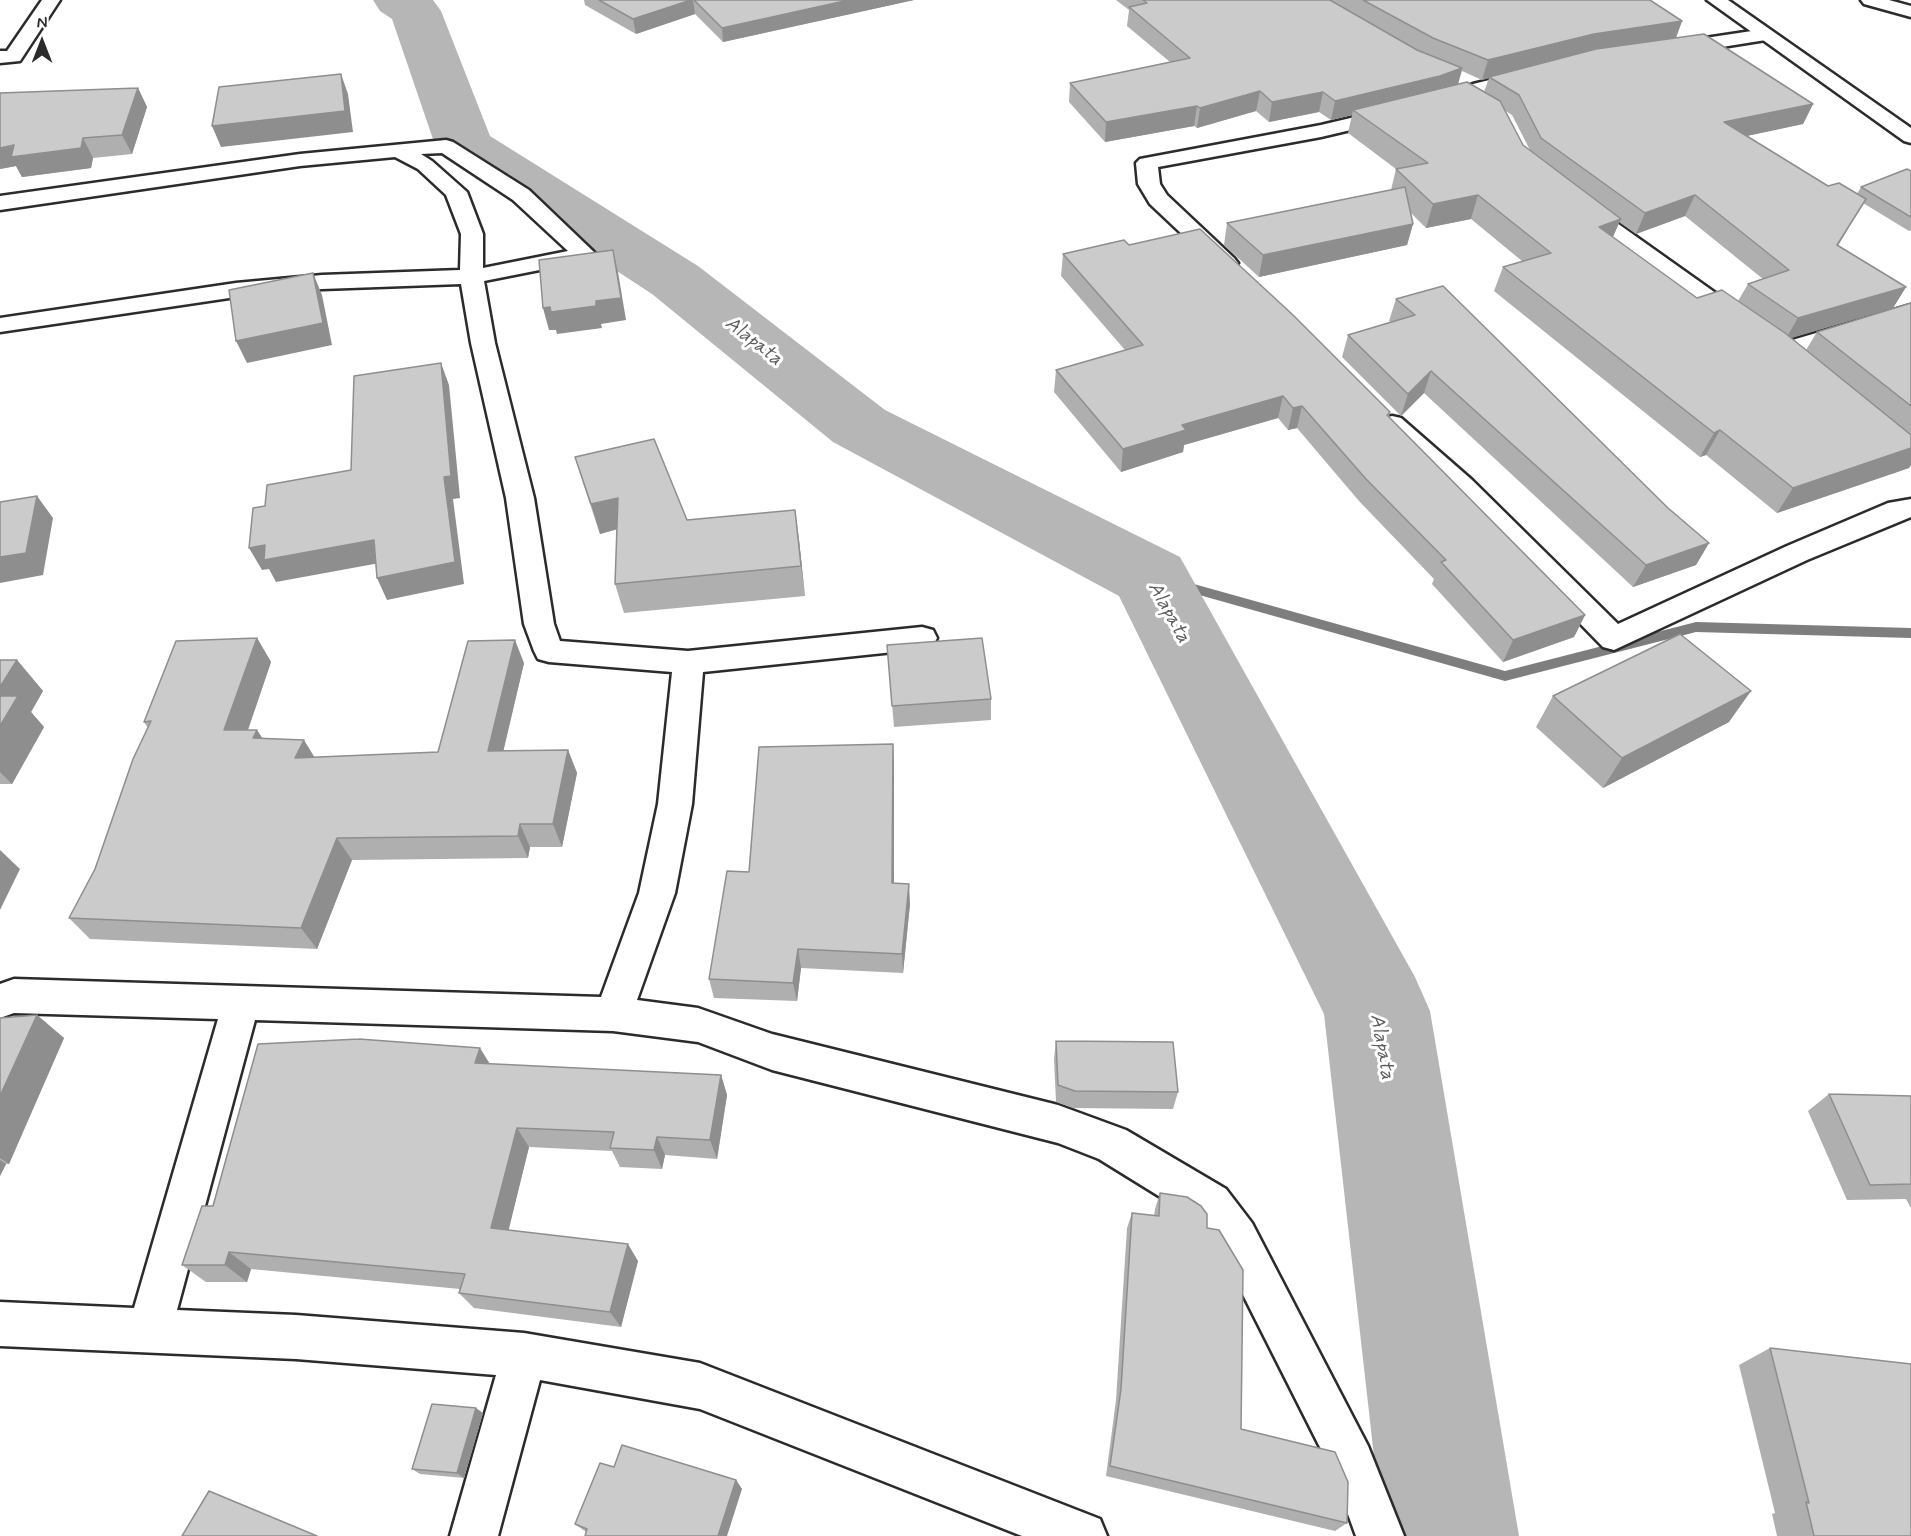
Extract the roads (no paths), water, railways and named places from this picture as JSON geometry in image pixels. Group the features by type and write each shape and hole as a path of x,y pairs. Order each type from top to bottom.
{"street":[{"path":"0,57 13,57 51,0"},
{"path":"1716,0 1911,137"},
{"path":"1870,0 1911,12"},
{"path":"1654,52 1765,35"},
{"path":"1242,278 1173,210 1158,199 1149,184 1147,163 1321,131 1547,71"},
{"path":"0,203 300,160 446,146 520,195 585,254 471,277 322,282 236,290 0,325"},
{"path":"398,150 425,165 456,192 472,234 471,277 483,343 520,498 539,624 549,651 688,662 922,638"},
{"path":"1558,191 1789,358 1911,312"},
{"path":"1378,410 1462,486 1614,639 1797,553 1898,510 1911,508"},
{"path":"613,1014 659,882 675,804 688,662"},
{"path":"0,1001 14,996 613,1014 698,1025 772,1052 1058,1124 1112,1144 1211,1204 1237,1238 1352,1462 1380,1536"},
{"path":"149,1331 240,1003"},
{"path":"0,1324 296,1336 524,1355 700,1386 1083,1536"},
{"path":"474,1536 524,1355"}],"waterway":[{"name":"Alapata","path":"398,0 415,11 464,145 675,280 859,426 1151,577 1377,1011 1451,1536"},
{"path":"1151,577 1505,676 1696,627 1911,633"}]}
